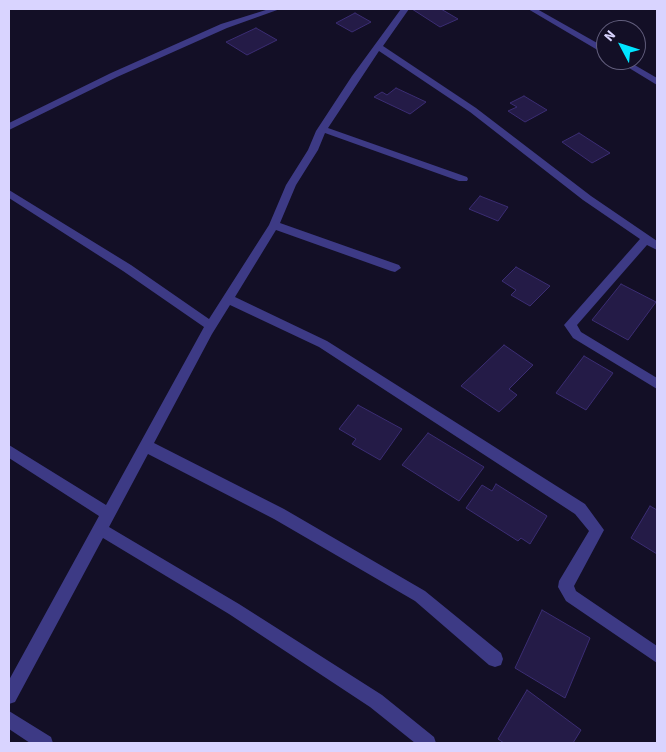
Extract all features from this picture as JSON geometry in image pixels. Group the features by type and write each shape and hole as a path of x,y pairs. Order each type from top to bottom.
{"street":[{"path":"9,127 114,75 224,26 276,9"},
{"path":"9,696 211,326 274,225 291,185 323,129 405,9"},
{"path":"532,9 596,46"},
{"path":"379,47 473,110 646,240 657,246"},
{"path":"637,70 657,82"},
{"path":"323,129 462,179"},
{"path":"9,193 128,268 211,326"},
{"path":"274,225 395,268"},
{"path":"646,240 570,325 576,335 657,384"},
{"path":"227,298 323,344 580,509 597,530 567,581 566,588 571,596 657,655"},
{"path":"146,446 279,514 420,596 495,659"},
{"path":"9,451 108,514"},
{"path":"100,529 234,609 376,701 428,743"},
{"path":"9,719 45,743"}],"building":[{"path":"412,9 441,9 458,19 440,27"},
{"path":"355,13 371,22 352,32 336,23"},
{"path":"256,28 277,40 247,55 226,42"},
{"path":"396,88 426,102 410,114 374,97 382,92 387,95"},
{"path":"524,96 547,110 525,122 508,111 517,107 510,103"},
{"path":"579,133 610,153 592,163 562,142"},
{"path":"480,196 508,207 498,221 469,209"},
{"path":"516,267 550,286 530,306 511,295 516,290 502,281"},
{"path":"621,284 656,302 628,340 592,320"},
{"path":"504,345 533,365 509,389 517,395 499,412 461,386"},
{"path":"584,356 613,373 586,410 556,393"},
{"path":"358,405 402,429 380,460 352,444 356,439 339,429"},
{"path":"428,433 484,467 459,501 402,465"},
{"path":"496,484 547,516 530,544 521,538 518,541 466,508 482,485 492,491"},
{"path":"650,506 657,510 657,554 631,538"},
{"path":"542,610 590,638 565,698 515,668"},
{"path":"527,690 581,730 573,743 504,743 498,739"}]}
